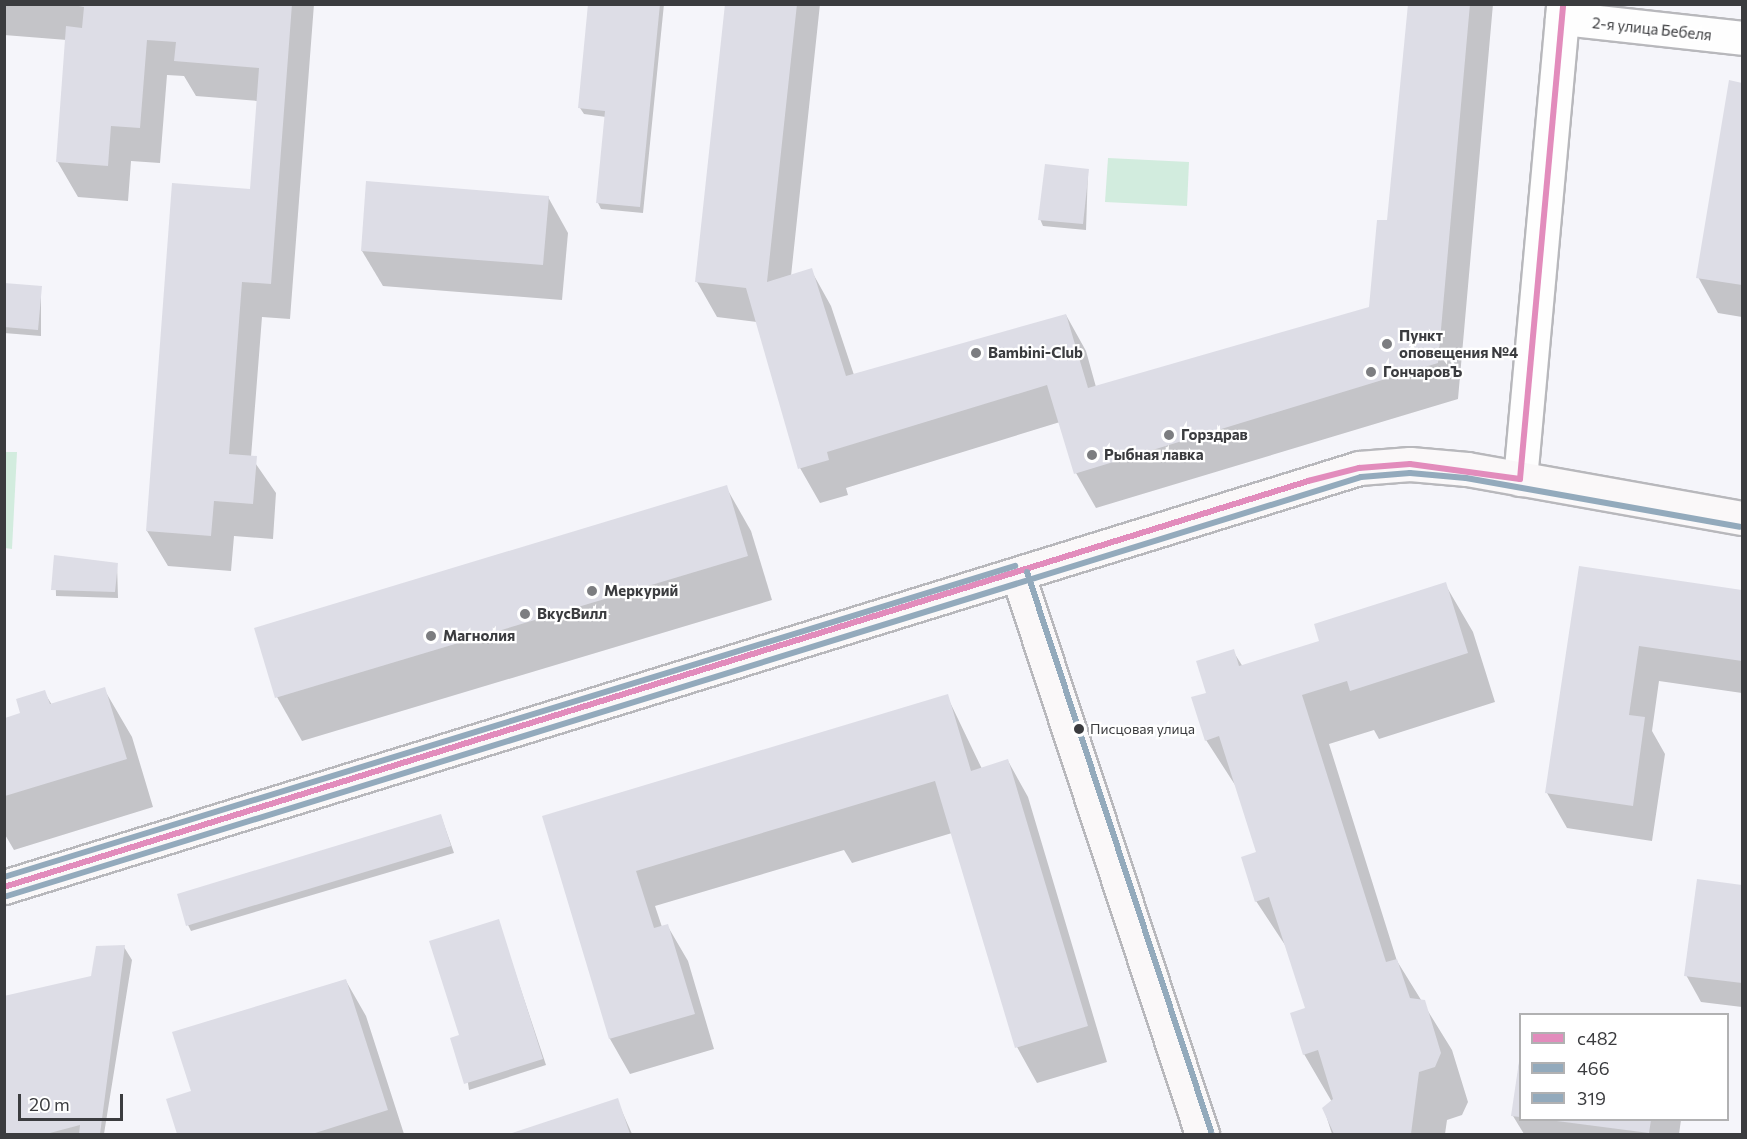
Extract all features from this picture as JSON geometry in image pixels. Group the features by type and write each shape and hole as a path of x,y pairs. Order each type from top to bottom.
{"street":[{"name":"2-я улица Бебеля","path":"1562,11 1743,38"},
{"path":"1520,479 1562,11"},
{"path":"4,887 1359,468 1410,464 1520,479 1743,518"},
{"path":"1018,575 1202,1134"}],"green space":[{"path":"1108,158 1189,162 1187,206 1105,202"},
{"path":"4,452 17,452 12,549 5,548"}],"building":[{"path":"68,4 292,4 271,284 242,282 229,454 257,456 253,504 214,501 211,536 146,531 172,183 250,189 259,68 174,61 176,42 147,40 140,128 111,126 108,166 56,162 66,26 82,28 84,7"},
{"path":"588,4 660,4 640,207 596,203 605,111 578,108"},
{"path":"725,4 797,4 767,282 812,268 846,376 1066,314 1088,388 1369,307 1377,220 1387,220 1408,4 1470,4 1438,363 1074,474 1047,385 827,452 829,460 798,469 746,288 695,282"},
{"path":"1729,80 1742,83 1742,285 1696,278"},
{"path":"1045,164 1089,169 1083,224 1038,220"},
{"path":"366,181 549,196 543,265 361,251"},
{"path":"4,283 42,286 38,330 4,327"},
{"path":"727,485 748,556 275,698 254,628"},
{"path":"54,555 118,563 115,592 51,590"},
{"path":"1579,566 1742,590 1742,661 1639,646 1629,715 1645,717 1633,806 1545,793"},
{"path":"1446,582 1468,653 1350,691 1347,681 1302,695 1386,962 1397,959 1410,998 1425,1000 1441,1053 1435,1067 1419,1072 1411,1134 1334,1134 1322,1108 1333,1099 1318,1050 1303,1055 1290,1013 1305,1008 1269,897 1255,902 1241,857 1256,852 1219,736 1205,741 1191,697 1206,693 1196,661 1234,649 1239,666 1319,641 1314,624"},
{"path":"105,687 127,759 5,796 5,718 20,713 16,699 45,690 50,704"},
{"path":"948,694 971,771 1008,759 1088,1026 1015,1048 935,781 636,871 654,928 668,924 695,1014 609,1039 542,816"},
{"path":"441,814 451,846 186,926 177,894"},
{"path":"1697,879 1742,885 1742,983 1684,976"},
{"path":"499,919 543,1059 464,1084 450,1038 459,1035 429,941"},
{"path":"125,945 100,1134 79,1134 80,1125 46,1134 4,1134 4,996 91,976 96,946"},
{"path":"346,979 388,1110 312,1134 177,1134 166,1099 191,1091 172,1032"},
{"path":"1519,1062 1519,1117 1511,1116"},
{"path":"618,1098 630,1134 509,1134"},
{"path":"1557,1121 1651,1121 1649,1133"}],"transit line":[{"name":"с482","path":"1520,479 1563,4"},
{"name":"с482","path":"4,887 1308,481 1359,468 1410,464 1520,479"},
{"name":"466","path":"7,896 1361,477 1410,473 1466,478 1740,527"},
{"name":"319","path":"4,877 1015,566"},
{"name":"319","path":"1027,572 1211,1131"}],"place":[{"name":"Пункт оповещения №4","path":"1387,344"},
{"name":"Bambini-Club","path":"976,353"},
{"name":"ГончаровЪ","path":"1371,372"},
{"name":"Горздрав","path":"1169,435"},
{"name":"Рыбная лавка","path":"1092,455"},
{"name":"Меркурий","path":"592,591"},
{"name":"ВкусВилл","path":"525,614"},
{"name":"Магнолия","path":"431,636"},
{"name":"Писцовая улица","path":"1079,729"}]}
